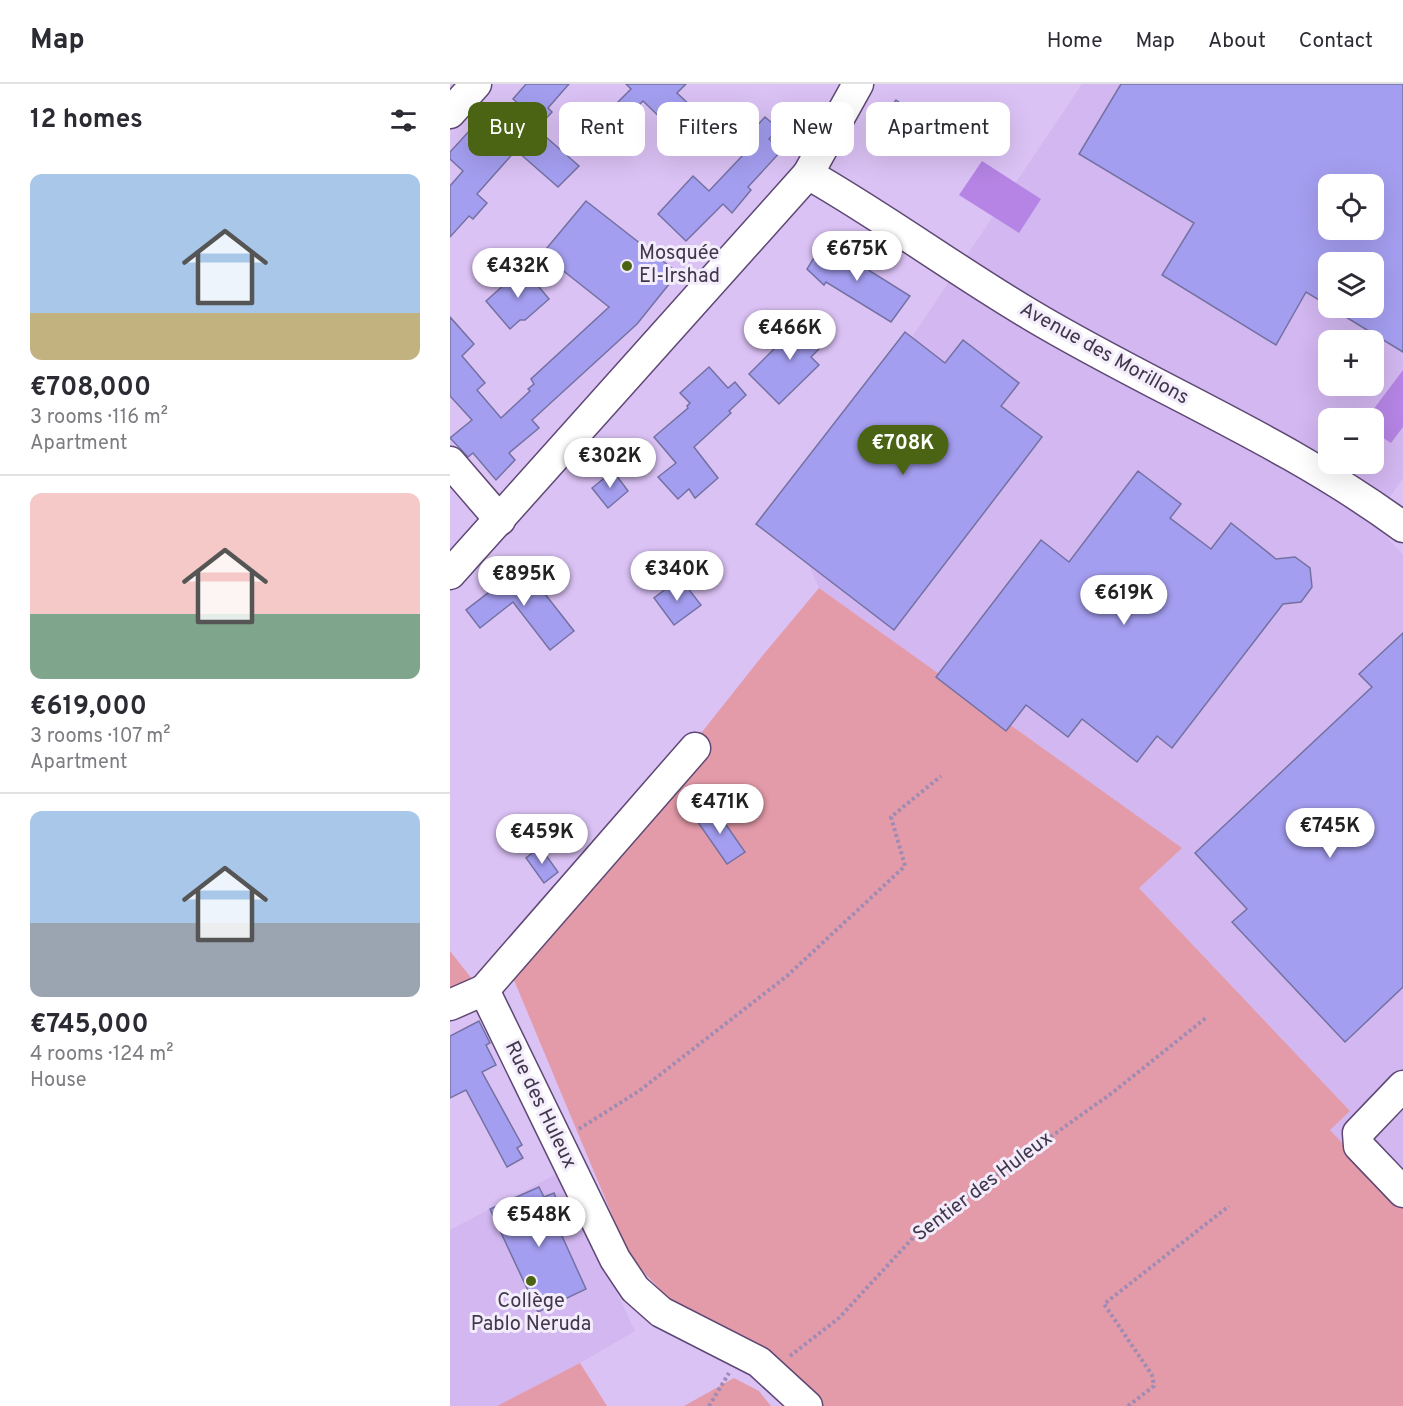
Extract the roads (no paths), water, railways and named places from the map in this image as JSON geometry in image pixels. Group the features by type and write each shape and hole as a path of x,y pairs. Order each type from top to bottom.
{"street":[{"path":"450,113 476,84"},
{"path":"450,574 808,174 858,84"},
{"name":"Avenue des Morillons","path":"808,174 870,210 1031,315 1349,488 1403,527"},
{"path":"450,462 500,520"},
{"path":"450,1005 484,990 695,748"},
{"name":"Rue des Huleux","path":"484,990 615,1259 635,1289 661,1312 772,1371 807,1406"},
{"path":"1403,1086 1358,1133 1359,1146 1403,1192"}],"place":[{"name":"Mosquée El-Irshad","path":"627,266"},
{"name":"Collège Pablo Neruda","path":"531,1281"}]}
